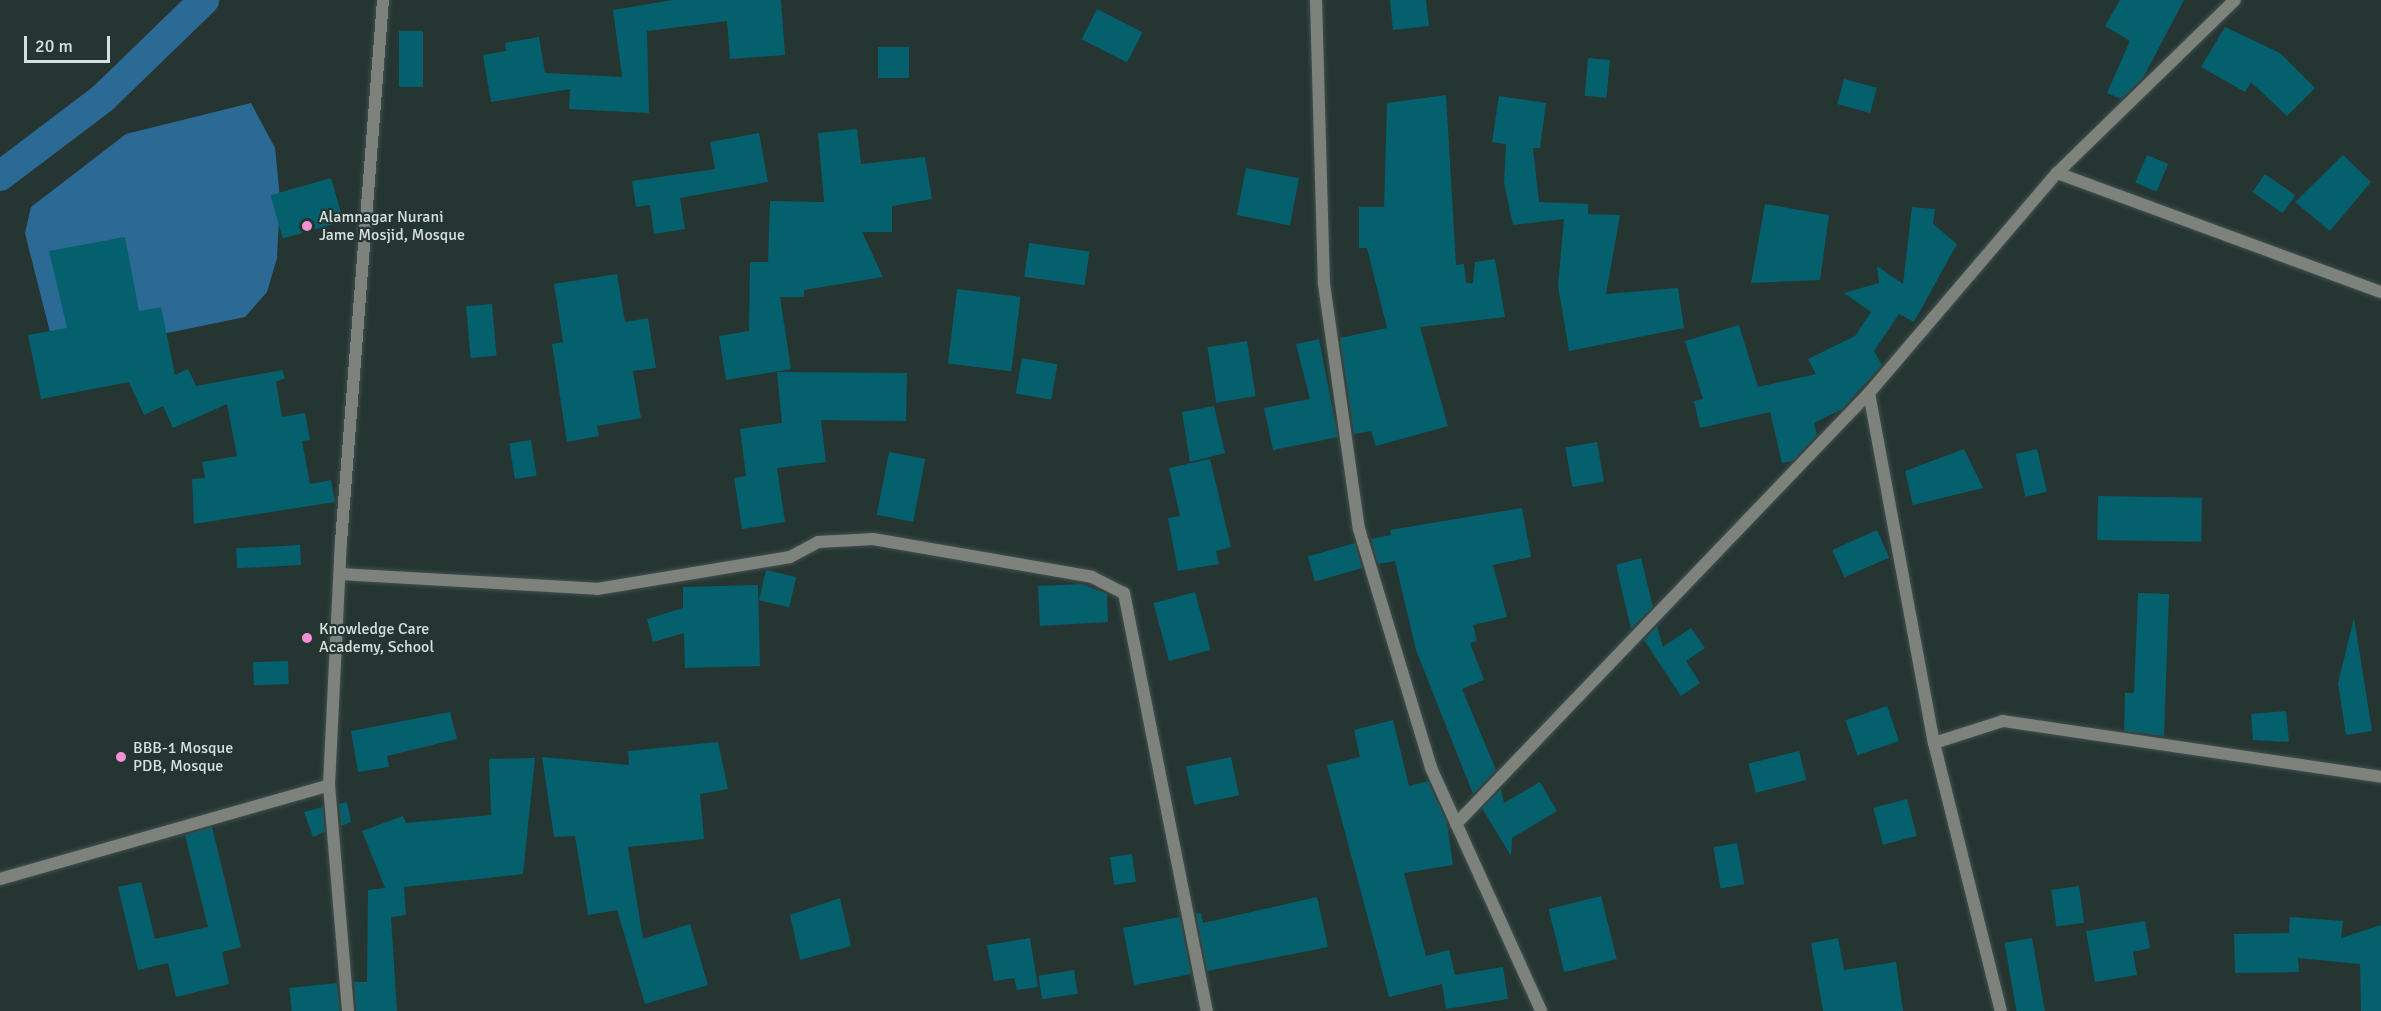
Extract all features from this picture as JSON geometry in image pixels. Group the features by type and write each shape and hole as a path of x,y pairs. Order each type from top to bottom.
{"street":[{"path":"348,1011 330,785 340,574 383,0"},
{"path":"1316,0 1323,284 1359,529 1431,768 1541,1011"},
{"path":"1456,824 1869,393 2057,173 2235,0"},
{"path":"2057,173 2381,292"},
{"path":"1869,393 1934,743 2001,1011"},
{"path":"340,574 597,589 790,557 818,542 873,539 1092,577 1124,593 1207,1011"},
{"path":"1934,743 2003,721 2381,777"},
{"path":"0,879 330,785"}],"water":[{"path":"251,103 275,148 280,198 277,258 267,292 245,317 56,356 25,233 31,207 126,134"}],"building":[{"path":"673,0 781,0 785,55 730,59 727,21 647,31 649,113 569,109 570,89 491,102 483,55 506,51 505,43 539,37 545,73 622,77 613,10"},
{"path":"1390,0 1426,0 1429,26 1393,30"},
{"path":"2120,0 2184,0 2143,78 2121,99 2107,93 2130,41 2105,26"},
{"path":"1097,9 1142,32 1127,62 1082,39"},
{"path":"2225,27 2280,53 2315,88 2287,116 2251,82 2245,92 2201,67"},
{"path":"399,31 423,31 423,87 399,87"},
{"path":"878,47 909,47 909,78 878,78"},
{"path":"1588,58 1610,60 1607,98 1585,96"},
{"path":"1844,79 1877,88 1870,113 1837,104"},
{"path":"1446,95 1456,265 1464,264 1466,283 1473,283 1475,262 1495,259 1505,317 1420,327 1448,426 1376,446 1371,431 1354,434 1340,338 1387,328 1367,248 1359,248 1359,207 1384,207 1387,103"},
{"path":"1499,96 1546,103 1540,148 1533,148 1539,202 1588,204 1588,214 1620,215 1606,294 1678,288 1684,328 1569,351 1558,286 1564,219 1513,225 1504,183 1506,144 1492,142"},
{"path":"857,129 861,164 925,157 932,199 892,206 892,232 862,232 883,277 804,290 804,297 780,297 791,369 726,380 719,336 749,331 750,262 768,262 770,201 824,202 818,133"},
{"path":"759,133 768,182 680,198 685,229 654,234 650,205 636,207 632,181 715,169 710,142"},
{"path":"2147,155 2168,164 2156,192 2135,183"},
{"path":"2343,155 2371,182 2330,231 2295,202"},
{"path":"1246,168 1299,178 1290,225 1237,215"},
{"path":"2265,174 2295,195 2283,213 2252,192"},
{"path":"331,178 343,221 283,239 270,195"},
{"path":"1765,204 1829,215 1820,280 1751,283"},
{"path":"1912,207 1935,209 1933,224 1957,244 1914,322 1899,314 1874,351 1882,365 1842,409 1814,423 1817,435 1793,461 1782,463 1770,412 1700,428 1694,401 1703,399 1685,341 1739,325 1758,387 1816,374 1808,359 1855,336 1871,312 1844,293 1879,283 1877,266 1903,284"},
{"path":"125,237 139,311 161,307 175,375 188,369 196,386 282,370 285,378 276,382 282,417 305,413 310,440 302,441 310,484 331,480 335,502 194,524 192,479 205,478 202,462 237,456 227,404 173,428 163,406 144,415 129,382 41,399 28,335 67,328 49,251"},
{"path":"1029,243 1089,251 1085,285 1024,277"},
{"path":"617,274 625,322 648,318 656,368 633,371 641,418 597,426 599,436 567,442 552,344 563,342 554,284"},
{"path":"957,289 1021,297 1011,371 948,363"},
{"path":"492,304 497,356 471,358 466,306"},
{"path":"1319,339 1338,437 1273,450 1264,408 1310,399 1296,344"},
{"path":"1247,341 1256,396 1216,403 1207,347"},
{"path":"1022,358 1057,364 1051,400 1016,393"},
{"path":"777,372 907,373 906,421 821,420 826,462 777,468 785,522 742,529 734,478 746,476 740,429 782,423"},
{"path":"1214,406 1225,453 1190,462 1182,412"},
{"path":"531,440 537,476 515,479 509,443"},
{"path":"1597,442 1604,481 1572,487 1565,448"},
{"path":"1964,449 1983,488 1913,505 1905,471"},
{"path":"2037,449 2047,492 2025,497 2016,454"},
{"path":"889,452 925,459 913,522 877,515"},
{"path":"1210,459 1231,547 1216,551 1219,564 1178,571 1168,518 1180,516 1169,468"},
{"path":"2098,496 2202,498 2201,542 2097,540"},
{"path":"1522,508 1531,557 1493,565 1507,617 1473,625 1477,641 1470,643 1484,680 1462,689 1496,770 1473,794 1416,650 1395,561 1378,564 1371,539 1391,535 1390,530"},
{"path":"1877,530 1889,557 1844,577 1832,550"},
{"path":"1355,543 1362,568 1315,581 1308,557"},
{"path":"300,545 301,565 237,568 236,548"},
{"path":"1641,558 1653,607 1631,629 1616,565"},
{"path":"766,570 796,577 789,607 759,600"},
{"path":"1082,584 1107,594 1108,622 1040,626 1038,586"},
{"path":"758,585 760,666 685,668 684,633 653,642 647,619 683,608 683,587"},
{"path":"1195,592 1211,650 1169,661 1153,603"},
{"path":"2138,593 2169,594 2164,736 2124,731 2125,693 2134,693"},
{"path":"2354,618 2372,731 2346,735 2338,683"},
{"path":"1657,626 1663,647 1691,628 1705,648 1686,661 1700,683 1681,696 1644,640"},
{"path":"288,661 289,684 254,685 253,662"},
{"path":"1887,706 1899,741 1857,755 1845,720"},
{"path":"2286,711 2289,742 2253,740 2251,714"},
{"path":"450,712 457,739 387,756 389,767 358,772 351,731"},
{"path":"1393,720 1409,786 1428,781 1447,823 1453,865 1404,873 1426,956 1449,950 1455,975 1503,967 1508,999 1446,1009 1442,984 1389,997 1327,765 1360,757 1354,730"},
{"path":"718,742 728,789 700,794 704,839 628,847 643,939 690,924 708,985 645,1004 617,910 588,915 575,836 554,837 542,757 629,765 628,751"},
{"path":"1799,751 1806,780 1756,793 1749,764"},
{"path":"1231,757 1239,795 1194,805 1186,767"},
{"path":"535,758 523,874 404,887 406,915 391,917 397,1011 356,1011 354,982 367,982 368,890 385,888 362,831 403,816 406,823 491,815 489,759"},
{"path":"1540,782 1557,811 1512,838 1511,856 1482,808 1501,789 1504,803"},
{"path":"1907,799 1917,836 1883,845 1873,808"},
{"path":"347,802 351,822 341,826 339,804"},
{"path":"323,807 325,832 313,837 304,812"},
{"path":"212,827 241,947 222,952 229,984 176,997 168,963 138,970 118,887 141,882 155,939 208,927 185,835"},
{"path":"1737,843 1744,884 1721,889 1713,847"},
{"path":"1132,854 1136,882 1114,885 1110,857"},
{"path":"2079,886 2084,923 2056,927 2051,890"},
{"path":"1601,896 1617,959 1564,972 1549,909"},
{"path":"1317,897 1328,947 1207,971 1196,914 1201,913 1203,923"},
{"path":"840,898 851,946 800,960 790,915"},
{"path":"1180,917 1191,974 1134,985 1123,928"},
{"path":"2290,917 2343,921 2341,938 2381,925 2381,1011 2361,1011 2360,964 2298,958 2299,972 2235,973 2234,934 2289,933"},
{"path":"2145,921 2150,948 2133,952 2137,975 2095,982 2086,931"},
{"path":"1030,938 1038,987 1017,990 1014,978 994,981 987,945"},
{"path":"1838,938 1844,970 1896,962 1903,1011 1823,1011 1811,943"},
{"path":"2032,938 2045,1011 2016,1011 2004,943"},
{"path":"1074,970 1078,994 1042,999 1038,976"},
{"path":"337,983 340,1011 292,1011 289,988"}],"waterway":[{"path":"0,176 103,98 204,0"}],"place":[{"name":"Alamnagar Nurani Jame Mosjid, Mosque","path":"307,226"},
{"name":"Knowledge Care Academy, School","path":"307,638"},
{"name":"BBB-1 Mosque PDB, Mosque","path":"121,757"}]}
